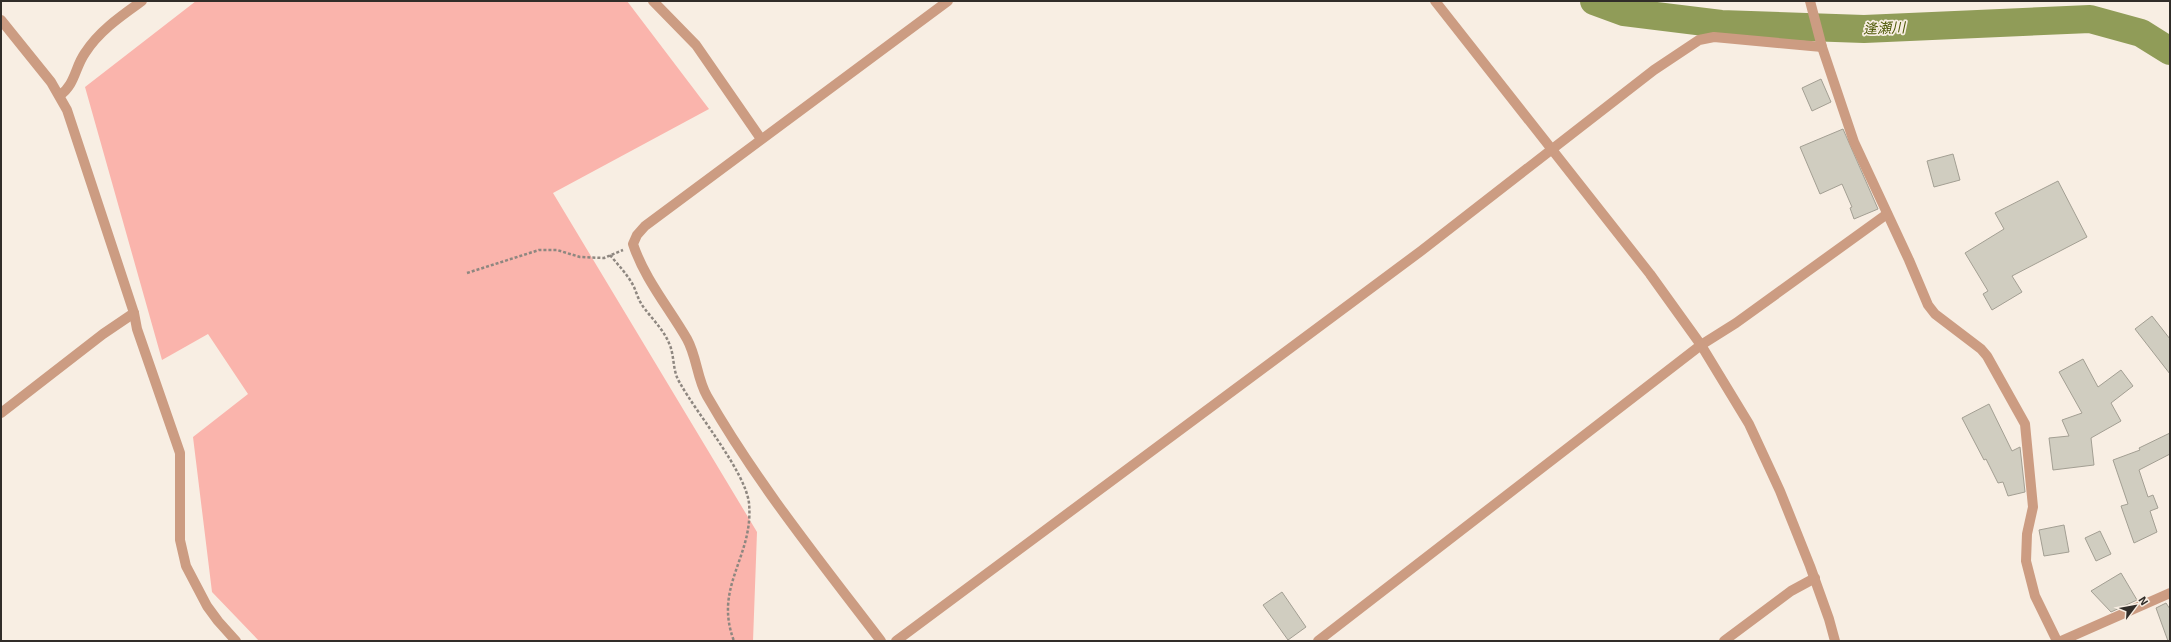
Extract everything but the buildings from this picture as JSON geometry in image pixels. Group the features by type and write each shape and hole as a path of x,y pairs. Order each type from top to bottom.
{"street":[{"path":"60,95 73,80 83,55 90,45 114,21 142,1"},
{"path":"653,1 696,45 761,138"},
{"path":"881,641 762,484 720,419 705,394 688,341 641,264 633,244 637,235 645,226 761,138 948,1"},
{"path":"1435,1 1650,274 1701,346 1749,424 1780,491 1815,578 1835,641"},
{"path":"1810,1 1822,47 1854,142 1928,304 1935,314 1988,356 2025,424 2033,506 2027,534 2026,561 2035,596 2056,641"},
{"path":"1,20 60,95 66,110 134,313 137,329 180,453 180,540 186,566 207,606 218,622 236,641"},
{"path":"896,641 1114,478 1131,468 1552,150 1654,70 1705,38 1822,47"},
{"path":"1318,641 1701,346 1736,323 1887,214"},
{"path":"1,413 103,334 134,313"},
{"path":"1724,641 1790,591 1815,578"},
{"path":"2061,641 2170,593"}],"path":[{"path":"467,273 539,250 557,250 580,257 604,258 633,244"},
{"path":"610,255 625,273 645,309 665,334 670,346 679,382 737,472 747,493 749,520 742,555 728,593 727,602 728,623 734,641"}],"shaded area":[{"path":"196,1 627,1 709,109 553,193 757,532 753,641 259,641 212,592 193,437 248,394 208,334 162,360 85,87"}],"waterway":[{"name":"逢瀬川","path":"1594,1 1624,12 1721,24 1864,29 2090,19 2141,33 2170,51"}]}
